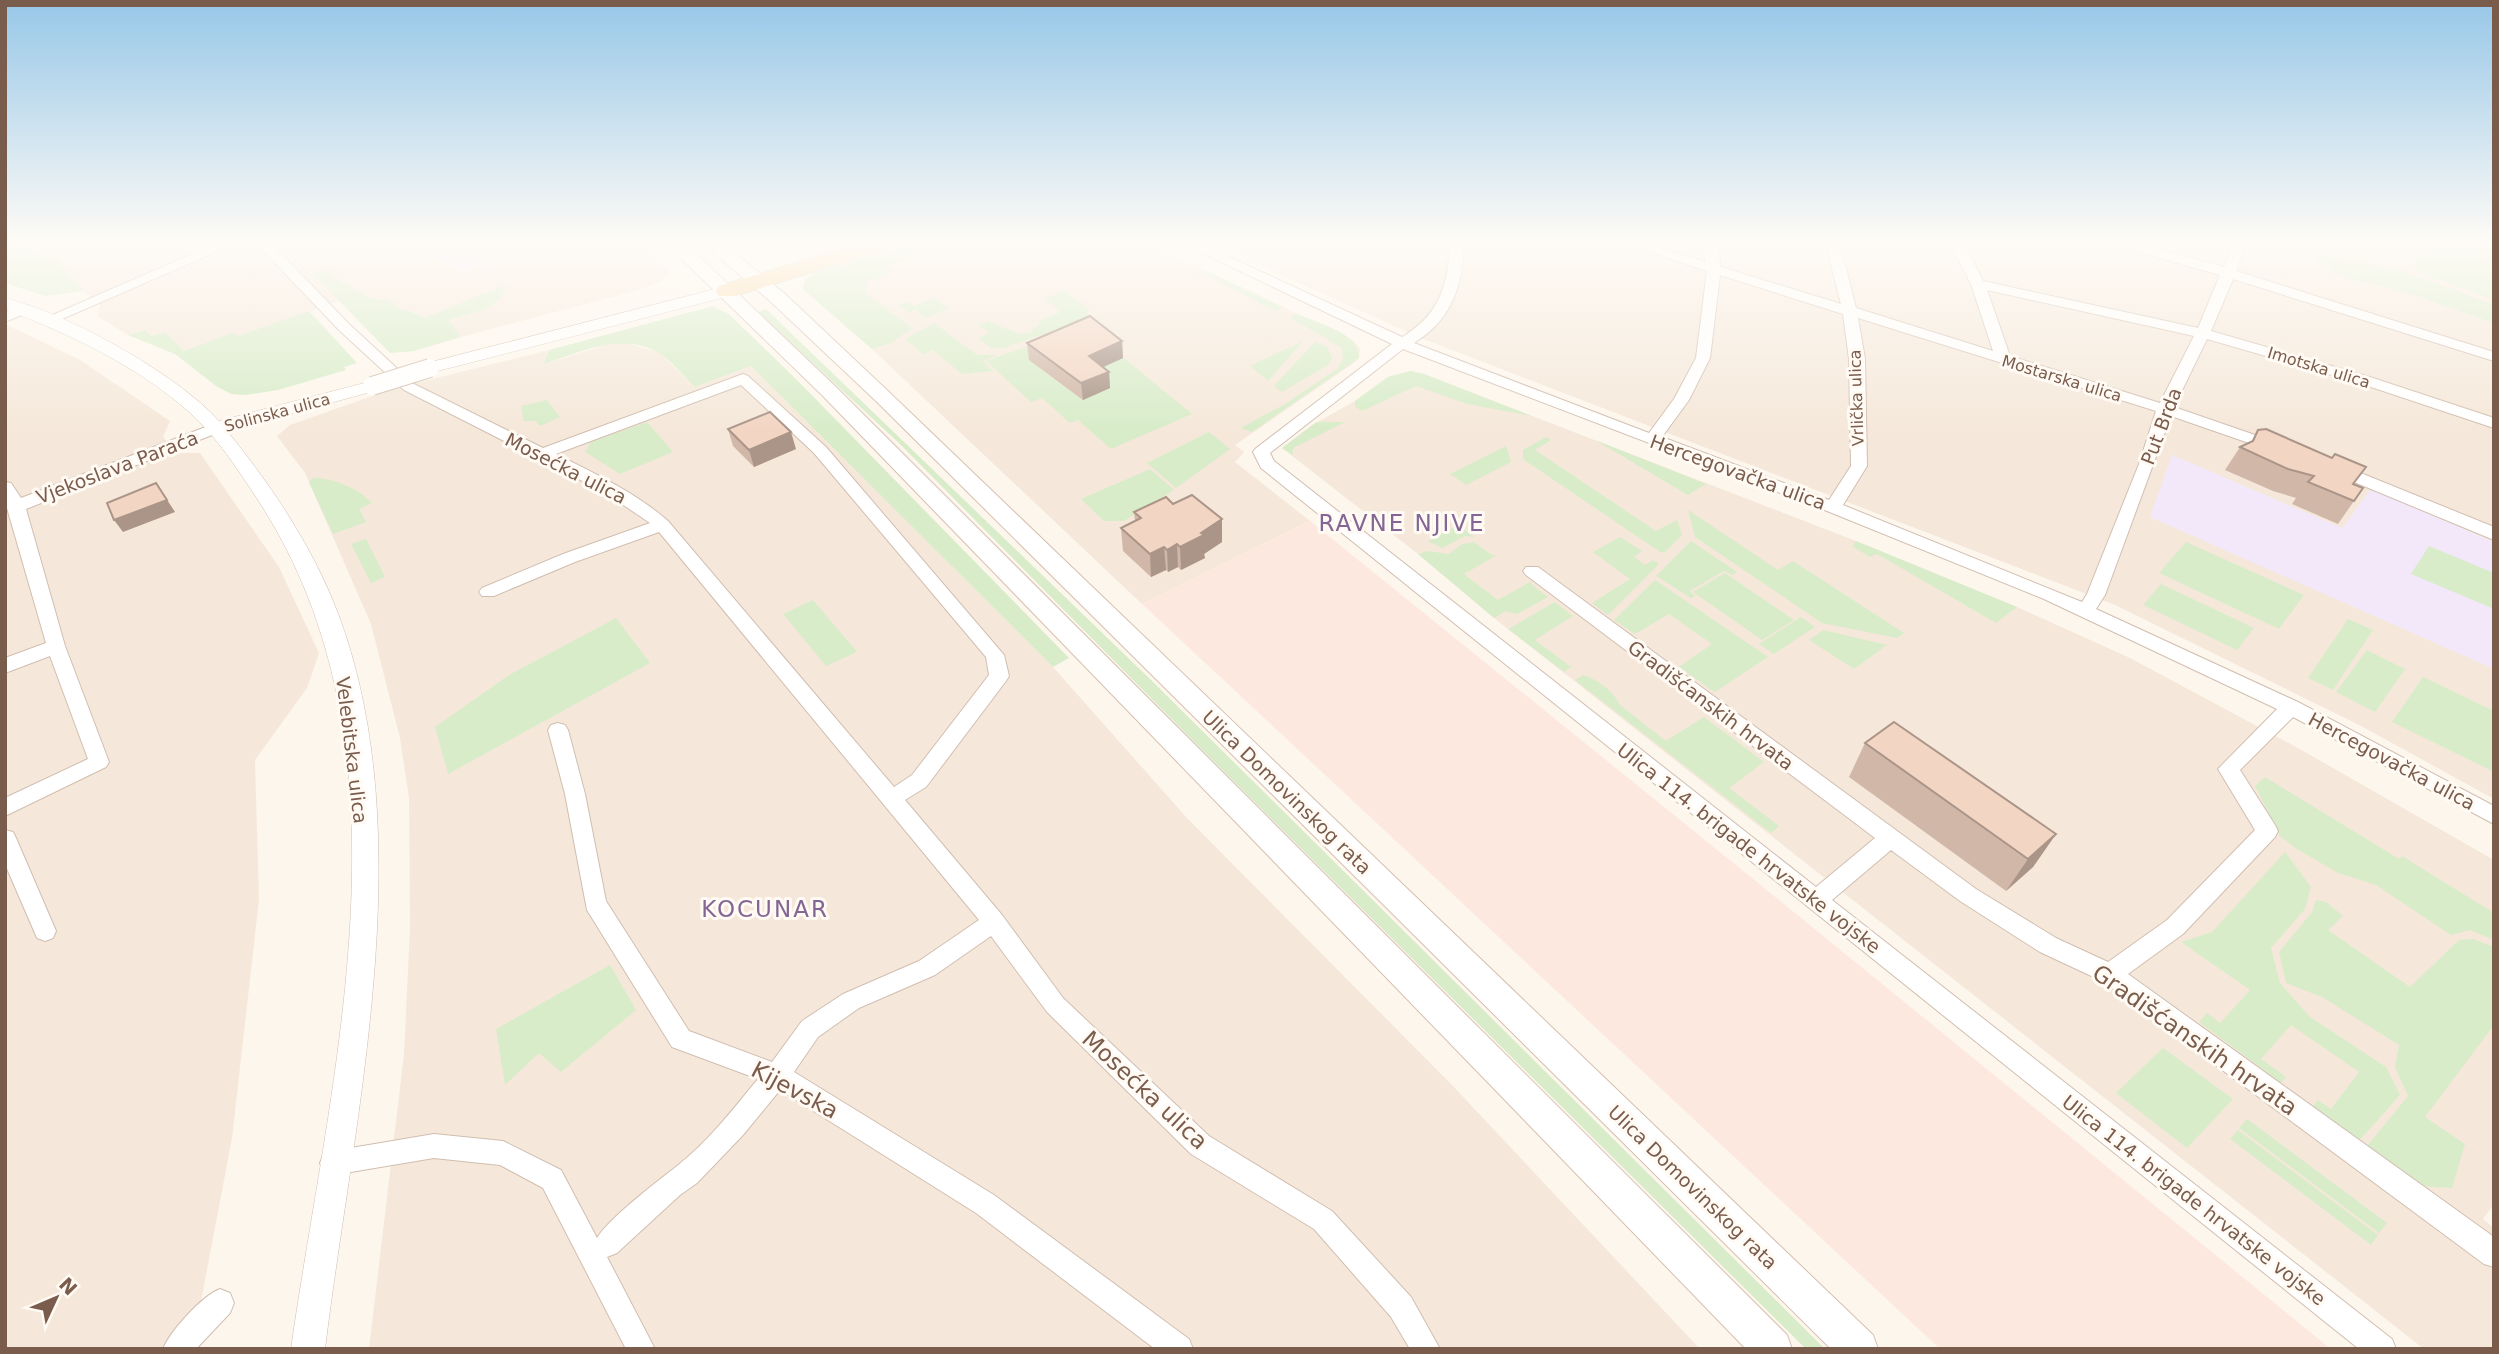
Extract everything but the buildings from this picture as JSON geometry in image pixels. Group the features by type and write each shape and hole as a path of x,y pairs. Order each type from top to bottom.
{"main road":[{"path":"741,304 1773,1349"},
{"name":"Ulica Domovinskog rata","path":"783,304 883,397 1859,1349"}],"street":[{"name":"Velebitska ulica","path":"9,304 48,320 171,389 216,428 277,515 300,557 327,616 338,651 359,766 364,901 353,1030 307,1349"},
{"path":"48,320 85,304"},
{"name":"Mosećka ulica","path":"322,304 409,387 610,488 645,510 662,525 994,922 1055,1005 1200,1145 1323,1220 1401,1307 1426,1349"},
{"name":"Solinska ulica","path":"216,428 425,363 648,304"},
{"name":"Hercegovačka ulica","path":"1317,304 1401,344 1956,555 2085,611 2291,707 2494,816"},
{"path":"1401,344 1420,334 1442,312 1445,304"},
{"path":"1652,440 1681,400 1703,358 1710,304"},
{"name":"Mostarska ulica","path":"1823,304 2165,409 2299,455"},
{"name":"Vrlička ulica","path":"1833,507 1859,466 1857,359 1848,304"},
{"path":"1985,304 2004,360"},
{"name":"Imotska ulica","path":"2068,304 2260,349 2494,423"},
{"name":"Put Brda","path":"2085,611 2096,595 2147,464 2165,409 2214,304"},
{"path":"2328,304 2494,356"},
{"path":"5,318 24,309"},
{"name":"Ulica 114. brigade hrvatske vojske","path":"1401,344 1261,452 1262,458 1289,483 2382,1349"},
{"path":"544,453 743,379 820,450 995,655 999,676 919,781 892,798"},
{"name":"Vjekoslava Paraća","path":"17,506 216,428"},
{"path":"2323,464 2494,534"},
{"name":"Vjekoslava Paraća","path":"5,487 17,506 13,529 99,762 5,808"},
{"path":"488,592 569,558 662,525"},
{"name":"Gradišćanskih hrvata","path":"1532,570 1968,895 2036,938 2110,974 2494,1254"},
{"path":"5,666 56,646"},
{"name":"Hercegovačka ulica","path":"2110,974 2175,927 2267,831 2228,769 2291,707"},
{"name":"Kijevska","path":"558,730 575,794 596,903 681,1039 777,1075 985,1204 1178,1349"},
{"path":"5,838 46,931"},
{"path":"1815,901 1889,838"},
{"path":"608,1244 671,1186 688,1174 734,1128 810,1029 851,1001 927,968 994,922"},
{"path":"333,1163 434,1146 503,1153 552,1179 641,1349"},
{"path":"177,1349 220,1303"}],"shaded area":[{"path":"330,304 238,337 235,333 184,351 165,332 152,336 145,330 128,335 97,316 100,305"},
{"path":"394,304 492,304 425,318 402,310"},
{"path":"494,304 585,304 461,337 447,320"},
{"path":"820,304 1277,304 1353,340 1360,349 1359,358 1351,365 1235,445 1244,452 1235,462 1310,521 1142,604 872,349"},
{"path":"1346,304 2494,304 2494,799 2361,726 2115,605 1423,339"},
{"path":"5,324 80,360 170,421 163,437 177,453 200,453 279,567 319,653 307,688 255,760 259,900 232,1138 192,1349 5,1349"},
{"path":"627,343 660,353 695,387 751,366 1053,667 1187,818 1451,1084 1700,1349 369,1349 404,1054 410,928 409,798 400,738 371,624 305,473 277,436 290,425 392,389 549,350 545,364 608,344"},
{"path":"1410,371 1424,374 1856,541 2017,607 2130,658 2298,748 2494,860 2494,1204 2483,1219 2494,1228 2494,1349 2424,1349 1494,618 1418,554 1282,448 1312,425 1355,401 1388,377"},
{"path":"2172,455 2342,528 2371,489 2494,542 2494,669 2150,517"},
{"path":"1310,521 2331,1349 1940,1349 1142,604"}],"green space":[{"path":"342,304 394,304 402,310 425,318 458,304 493,304 448,320 461,337 414,351 390,353"},
{"path":"820,304 880,304 912,328 891,343 872,349"},
{"path":"943,304 948,308 926,318 916,310 909,313 899,305"},
{"path":"1052,304 1082,304 1089,309 1087,319 1004,348 991,348 978,338 989,333 979,325 989,321 1018,334 1034,332 1031,330 1040,324 1038,321 1060,312"},
{"path":"1263,304 1283,307 1276,311"},
{"path":"2440,304 2492,304 2494,323"},
{"path":"713,306 729,314 798,381 1069,658 1053,667 751,366 695,387 659,353 631,344 587,349 544,364 549,350"},
{"path":"766,309 1148,677 1825,1349 1806,1349 1201,749 901,445 758,312"},
{"path":"309,311 357,363 344,367 346,370 278,390 245,395 231,394 216,386 175,354 128,335 145,330 152,336 165,332 184,351 235,332 238,336"},
{"path":"1296,314 1345,335 1357,349 1359,358 1252,432 1241,428 1285,404 1337,369 1343,360 1342,348 1289,317"},
{"path":"934,323 977,355 997,355 983,361 993,371 962,374 933,350 923,354 905,339"},
{"path":"1084,326 1192,414 1111,449 1078,420 1070,423 1042,398 1031,402 986,361"},
{"path":"1303,341 1268,381 1250,366 1252,365"},
{"path":"1315,342 1327,347 1332,358 1328,365 1282,392 1274,386"},
{"path":"1410,371 1532,416 1467,404 1416,386 1362,411 1355,407 1355,401 1388,377"},
{"path":"547,400 560,417 540,426 536,421 524,421 521,406"},
{"path":"647,422 673,452 620,474 585,452 591,442"},
{"path":"1317,422 1345,422 1293,448 1293,455 1282,448"},
{"path":"1209,432 1230,449 1176,488 1147,463"},
{"path":"1546,437 1551,440 1535,450 1656,531 1677,520 1682,535 1665,552 1660,552 1523,459 1523,450"},
{"path":"1595,440 1706,484 1688,495"},
{"path":"1506,446 1511,462 1466,485 1450,474"},
{"path":"1150,469 1174,490 1124,521 1104,521 1081,499"},
{"path":"313,478 337,482 366,498 372,503 359,509 366,522 333,534 309,482"},
{"path":"1688,510 1778,570 1793,561 1904,633 1897,638 1822,623 1695,537"},
{"path":"1458,525 1474,537 1465,536 1442,548 1428,541"},
{"path":"1620,537 1642,551 1634,557 1645,565 1653,560 1659,564 1608,615 1592,603 1630,579 1593,552"},
{"path":"366,539 385,577 371,583 351,544"},
{"path":"1691,541 1737,572 1732,575 1724,571 1690,591 1695,596 1691,598 1656,576"},
{"path":"1856,541 2017,607 1996,623 1877,554 1870,557 1852,546"},
{"path":"1474,542 1492,555 1497,555 1464,574 1498,600 1532,581 1531,584 1548,597 1517,614 1506,611 1494,618 1418,554 1428,551 1449,554 1462,544"},
{"path":"2186,542 2304,595 2279,629 2159,573"},
{"path":"2429,546 2494,573 2494,609 2411,574"},
{"path":"1725,573 1794,620 1762,640 1693,592"},
{"path":"1655,580 1768,657 1715,692 1710,689 1679,667 1712,644 1669,614 1635,634 1614,620"},
{"path":"2161,584 2254,628 2237,650 2143,605"},
{"path":"813,600 857,652 826,666 783,614"},
{"path":"1555,602 1573,616 1535,640 1571,667 1564,672 1508,629"},
{"path":"1801,617 1815,627 1774,654 1759,644"},
{"path":"616,618 650,663 448,774 435,727 509,675"},
{"path":"2348,619 2373,630 2333,690 2308,678"},
{"path":"1823,630 1887,645 1854,669 1809,640"},
{"path":"2367,650 2405,669 2375,712 2336,692"},
{"path":"1583,675 1604,686 1620,705 1666,741 1704,717 1764,762 1729,788 1779,826 1771,833 1575,680"},
{"path":"2423,677 2494,711 2494,772 2392,722"},
{"path":"2265,777 2494,913 2494,940 2470,930 2451,935 2376,885 2338,873 2295,848 2280,836 2255,786"},
{"path":"2285,852 2311,887 2305,909 2271,948 2280,983 2310,1017 2386,1067 2400,1095 2358,1142 2312,1107 2318,1100 2331,1109 2359,1072 2291,1025 2261,1059 2286,1077 2281,1083 2199,1022 2207,1013 2220,1023 2250,990 2181,942 2212,932"},
{"path":"2316,900 2326,902 2343,916 2328,930 2410,987 2459,940 2473,939 2494,947 2494,1025 2425,1117 2465,1144 2452,1188 2418,1186 2366,1147 2408,1096 2395,1067 2399,1045 2322,997 2286,983 2279,952 2312,912"},
{"path":"610,965 636,1010 561,1072 539,1053 505,1085 496,1029"},
{"path":"2163,1048 2233,1099 2187,1148 2116,1093"},
{"path":"2247,1119 2387,1223 2379,1233 2239,1128"},
{"path":"2238,1130 2378,1235 2371,1245 2230,1139"}],"district":[{"name":"RAVNE NJIVE","path":"1402,523"},
{"name":"KOCUNAR","path":"765,909"}]}
